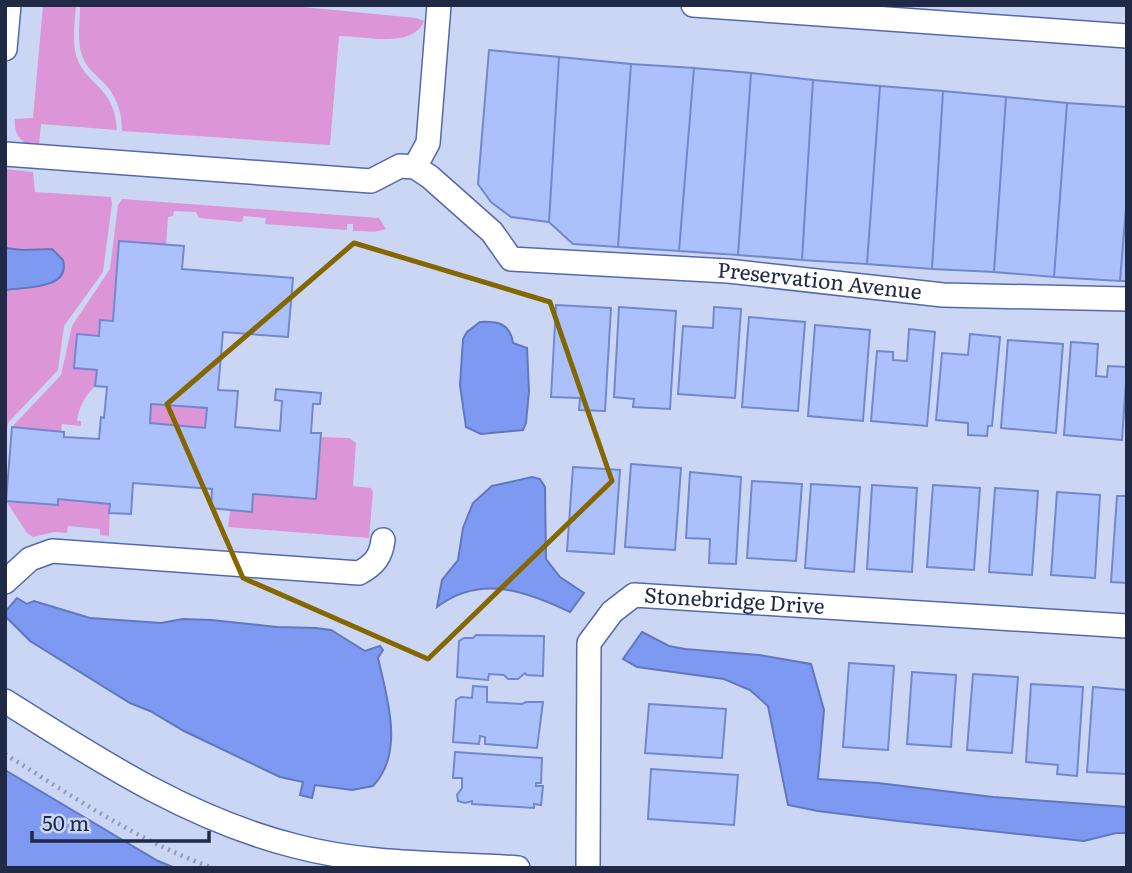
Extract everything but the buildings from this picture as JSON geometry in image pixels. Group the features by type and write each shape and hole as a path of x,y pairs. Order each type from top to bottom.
{"street":[{"path":"5,49 9,5"},
{"path":"5,154 371,181 400,166 415,167 428,143 439,5"},
{"path":"693,5 778,8 1127,36"},
{"name":"Preservation Avenue","path":"415,167 492,232 511,259 728,271 943,295 1127,299"},
{"path":"5,582 30,559 52,551 359,573 376,561 382,551 383,540"},
{"name":"Stonebridge Drive","path":"588,868 589,643 612,612 634,594 1127,626"},
{"path":"5,701 166,797 257,836 339,855 518,868"}],"path":[{"path":"5,754 133,832 213,868"}],"highlighted area":[{"path":"354,243 550,302 612,481 428,659 243,578 167,404"}],"shaded area":[{"path":"43,5 76,5 76,55 80,65 111,104 117,130 41,124 39,144 33,145 24,142 17,135 15,119 33,118"},
{"path":"80,5 283,5 424,21 418,30 399,38 339,36 330,145 122,131 121,116 114,97 88,66 82,54 79,40"},
{"path":"5,169 33,172 35,192 111,197 112,204 103,272 64,326 58,370 8,423 5,441 5,290 41,286 52,249 5,248"},
{"path":"122,199 379,218 386,229 353,231 353,224 347,224 347,230 265,224 266,218 244,216 242,222 199,218 196,212 174,211 173,216 168,217 166,245 119,242 113,321 100,320 99,336 77,334 74,368 97,370 95,386 79,411 77,421 81,421 81,426 62,424 61,432 12,427 61,375 72,326 110,269 118,205"},
{"path":"151,404 207,408 205,428 150,423"},
{"path":"321,437 349,438 356,443 353,486 371,488 373,492 369,538 228,527 230,510 252,511 253,494"},
{"path":"58,499 110,504 109,536 100,535 100,529 68,526 67,533 54,532 33,537 27,533 6,501 58,505"}],"water":[{"path":"5,248 52,249 63,260 64,270 53,282 5,290"},
{"path":"480,322 503,325 513,343 527,348 529,391 523,430 481,434 466,427 460,385 463,339 467,332"},
{"path":"532,477 540,479 545,487 546,559 560,577 584,593 570,612 520,592 503,589 470,591 437,607 442,580 458,560 463,528 473,503 492,486"},
{"path":"17,598 27,604 34,601 90,618 161,623 183,619 211,620 316,628 331,630 365,651 380,646 383,650 378,658 391,724 389,757 383,772 373,786 352,790 315,785 312,798 300,795 303,782 280,777 184,731 150,711 130,703 30,641 5,616 5,612"},
{"path":"642,632 669,646 759,655 811,664 824,710 818,779 878,783 993,797 1127,807 1127,833 1084,841 898,821 788,805 768,706 750,690 724,679 637,667 623,659"},
{"path":"5,770 158,861 175,868 5,868"}]}
